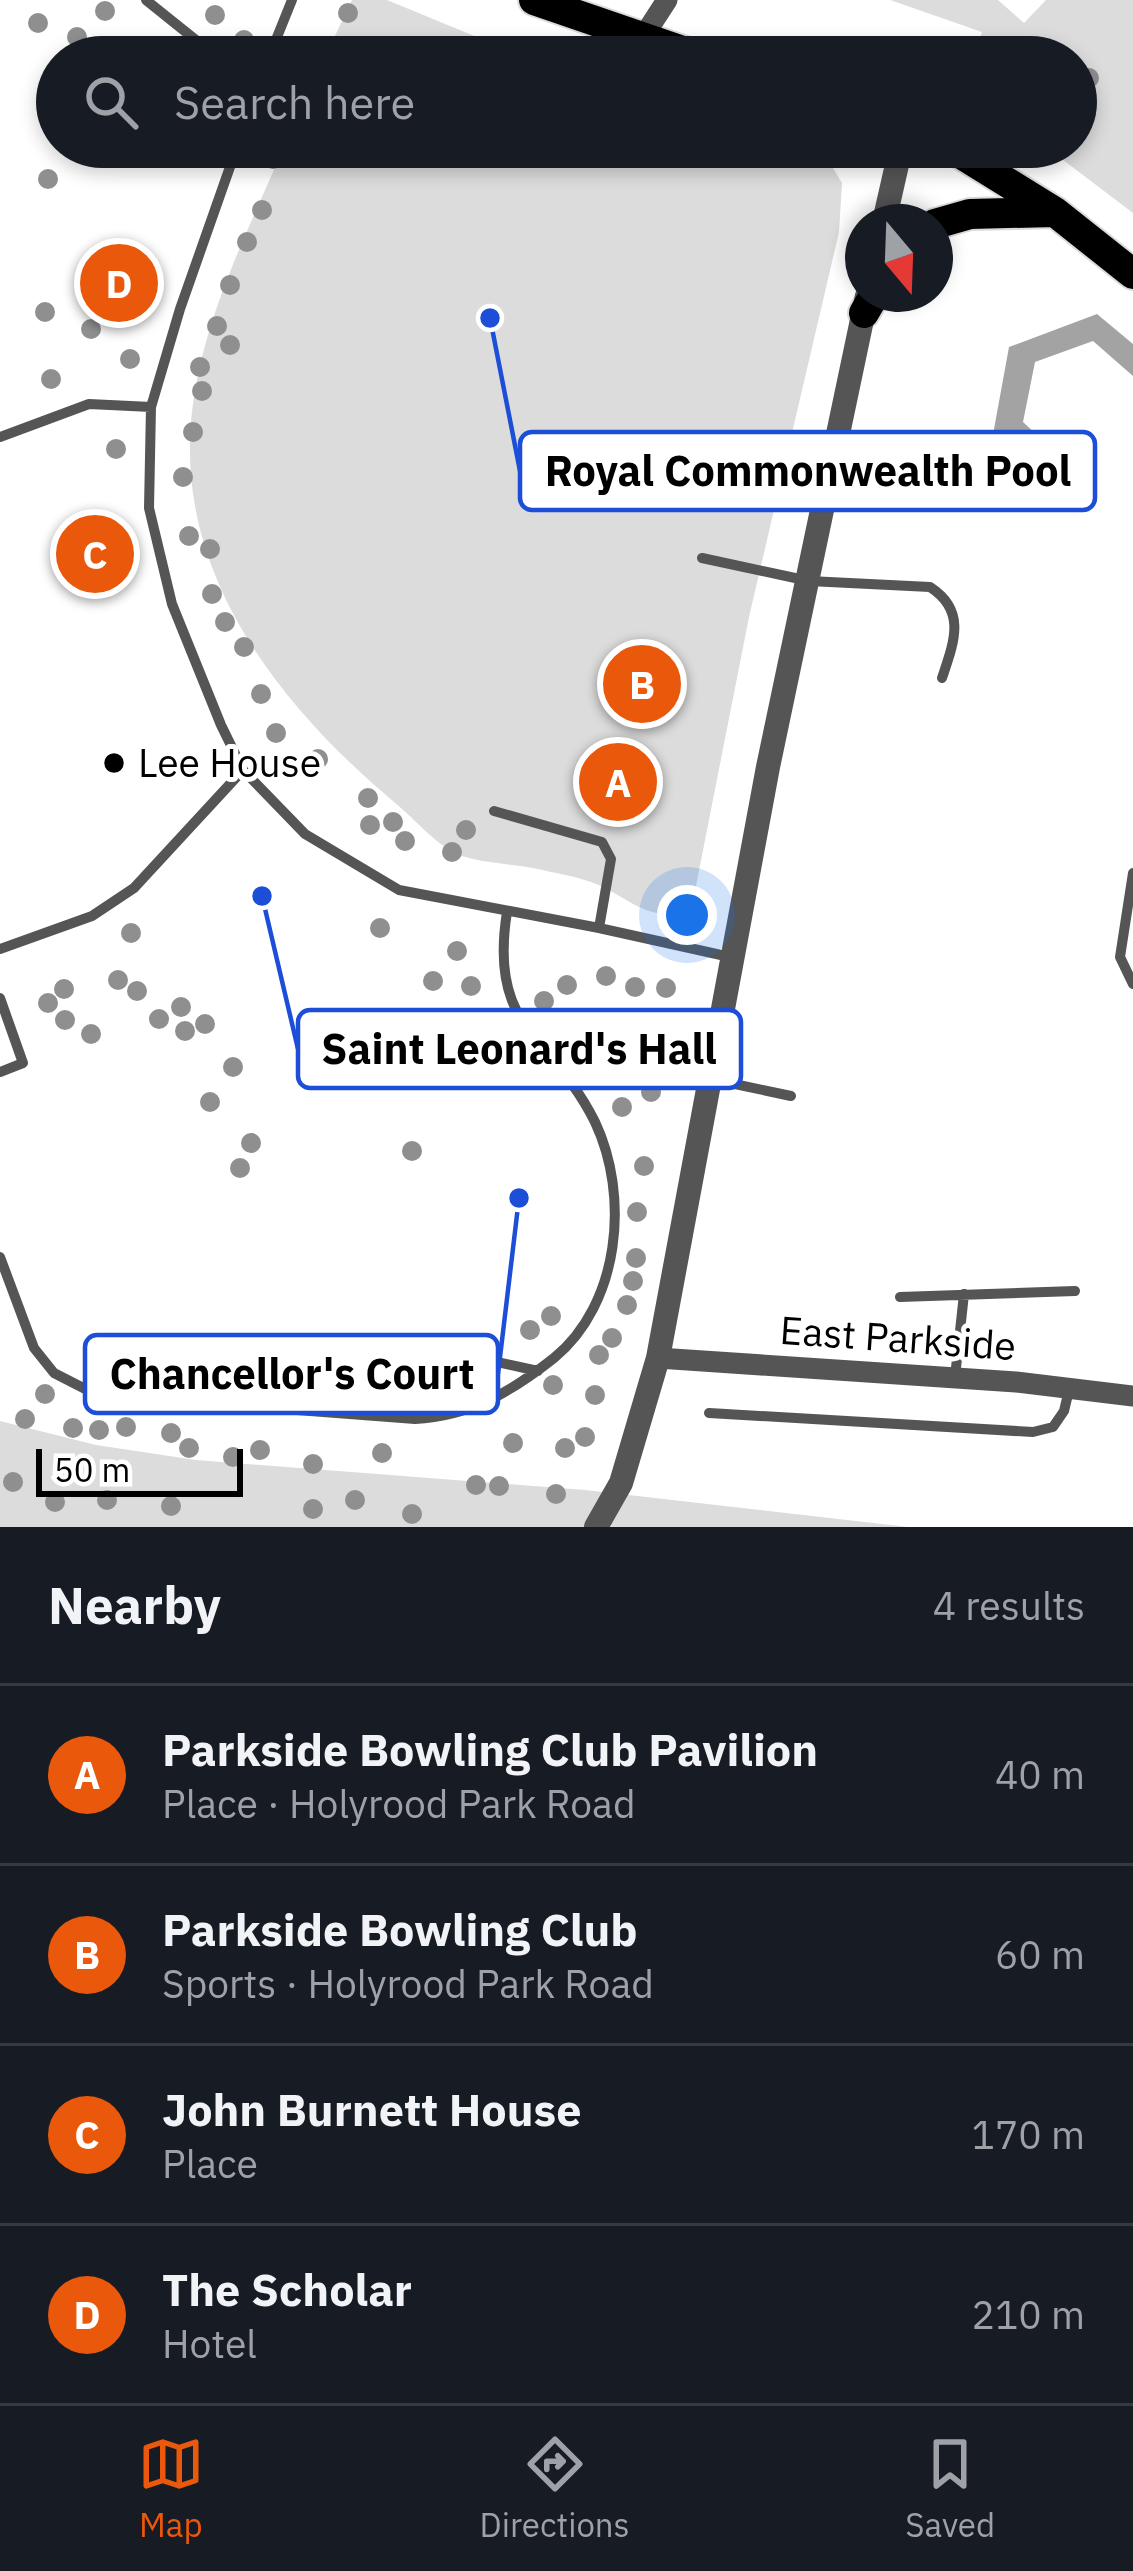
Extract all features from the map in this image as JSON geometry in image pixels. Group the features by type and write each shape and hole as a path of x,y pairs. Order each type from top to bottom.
{"main road":[{"path":"534,0 640,36"},
{"path":"984,168 1055,212 1133,274"},
{"path":"953,219 970,214 1055,212"}],"street":[{"path":"644,36 668,0"},
{"path":"888,204 896,168"},
{"path":"596,1527 613,1502 626,1469 658,1358 808,581 866,312"},
{"name":"East Parkside","path":"658,1358 955,1377 1133,1396"}],"lane":[{"path":"146,0 191,36"},
{"path":"277,36 292,0"},
{"path":"230,168 151,407 149,508 172,604 243,770 305,834 400,890 734,958"},
{"path":"0,437 89,404 151,407"},
{"path":"702,558 808,581 930,587 955,617 956,636 943,678"},
{"path":"0,950 92,916 134,888 243,770"},
{"path":"494,811 602,842 611,859 599,928"},
{"path":"1133,873 1120,957 1133,984"},
{"path":"0,1257 34,1348 54,1373 97,1395 415,1419 460,1414 504,1394 538,1371 573,1340 598,1297 607,1271 614,1216 612,1177 602,1139 584,1102 523,1025 505,977 502,940 507,912"},
{"path":"0,998 23,1063 0,1072"},
{"path":"548,1058 579,1037 617,1038"},
{"path":"711,1079 791,1096"},
{"path":"900,1297 1076,1291"},
{"path":"955,1377 964,1294"},
{"path":"421,1345 538,1371"},
{"path":"709,1413 1033,1432 1053,1427 1064,1411 1070,1387"}],"shaded area":[{"path":"352,0 387,0 474,36 335,36"},
{"path":"890,0 998,0 1024,23 1046,0 1133,0 1133,213 1074,168 1097,168 1097,36 981,36 982,32"},
{"path":"275,168 833,168 842,183 839,232 749,617 694,896 683,910 671,914 647,910 585,880 449,850 316,728 250,643 205,547 193,495 190,441 200,364 237,253"},
{"path":"1097,314 1133,344 1133,376 1093,341 1035,362 1023,422 1039,437 1002,449 992,440 1009,347"},
{"path":"0,1421 96,1445 196,1460 585,1490 908,1527 0,1527"}],"place":[{"name":"The Scholar","path":"119,283"},
{"name":"Royal Commonwealth Pool","path":"490,318"},
{"name":"John Burnett House","path":"95,554"},
{"name":"Parkside Bowling Club","path":"642,684"},
{"name":"Lee House","path":"114,763"},
{"name":"Parkside Bowling Club Pavilion","path":"618,782"},
{"name":"Saint Leonard's Hall","path":"262,896"},
{"name":"Chancellor's Court","path":"519,1198"}]}
